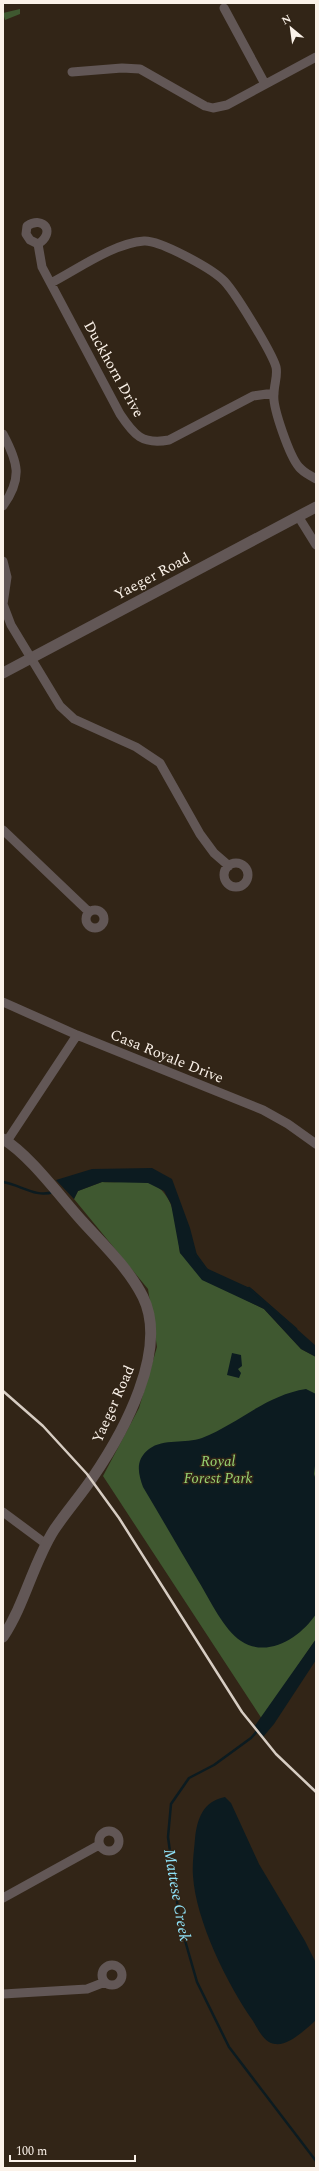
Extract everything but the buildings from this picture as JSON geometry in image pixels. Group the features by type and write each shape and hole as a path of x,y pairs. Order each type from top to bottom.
{"street":[{"path":"224,8 265,84"},
{"path":"72,72 122,68 140,69 205,106 213,108 227,105 316,57"},
{"path":"51,283 127,244 146,241 174,250 222,278 232,290 276,367 274,394 276,416 292,455 298,466 316,479"},
{"name":"Duckhorn Drive","path":"38,244 42,267 120,414 135,435 144,440 158,442 169,440 253,396 274,394"},
{"path":"3,434 14,454 18,474 3,506"},
{"name":"Yaeger Road","path":"3,673 316,507"},
{"path":"298,516 316,545"},
{"path":"3,561 7,577 3,604 11,625 60,706 74,719 136,747 160,764 200,834 214,852 229,866"},
{"path":"3,830 89,912"},
{"name":"Casa Royale Drive","path":"3,1002 77,1035 263,1110 288,1124 316,1144"},
{"path":"5,1140 77,1035"},
{"name":"Yaeger Road","path":"3,1637 46,1544 94,1476 112,1444 140,1387 146,1371 150,1351 148,1312 135,1283 46,1181 5,1140"},
{"path":"3,1512 46,1544"},
{"path":"3,1898 99,1845"},
{"path":"3,1994 87,1989 105,1982"}],"green space":[{"path":"20,9 20,14 5,20 3,13"},
{"name":"Royal Forest Park","path":"102,1182 145,1182 158,1187 165,1194 174,1212 180,1253 244,1299 264,1309 301,1349 316,1357 316,1639 262,1719 103,1476 139,1408 157,1347 148,1289 74,1199 78,1191"}],"shaded area":[{"path":"152,1168 172,1179 190,1228 197,1255 206,1268 252,1289 316,1346 316,1357 301,1349 264,1309 202,1280 180,1253 171,1204 164,1191 148,1183 102,1182 78,1191 74,1199 56,1180 92,1169"},
{"path":"232,1353 241,1355 242,1366 238,1369 241,1373 239,1378 227,1375"},
{"path":"306,1389 316,1394 316,1458 314,1474 316,1480 316,1614 310,1623 283,1643 262,1648 251,1646 235,1636 218,1614 143,1487 139,1472 140,1462 141,1458 149,1449 161,1443 189,1441 202,1438 228,1425 265,1403 292,1392"},
{"path":"316,1639 316,1660 274,1724 263,1737 254,1727"},
{"path":"225,1797 231,1803 259,1864 305,1941 316,1963 316,2020 291,2040 280,2044 271,2043 259,2032 233,1989 214,1952 206,1932 195,1894 193,1867 197,1825 202,1812 211,1802"}],"waterway":[{"name":"Mattese Creek","path":"3,1182 34,1192 53,1192"},
{"name":"Mattese Creek","path":"196,1255 207,1270"},
{"name":"Mattese Creek","path":"249,1288 296,1329"},
{"name":"Mattese Creek","path":"259,1729 251,1738 214,1765 189,1778 171,1804 168,1837 180,1923 197,1982 229,2047 316,2161"}],"railway":[{"path":"3,1391 43,1426 87,1474 119,1518 242,1712 276,1754 316,1792"}]}
